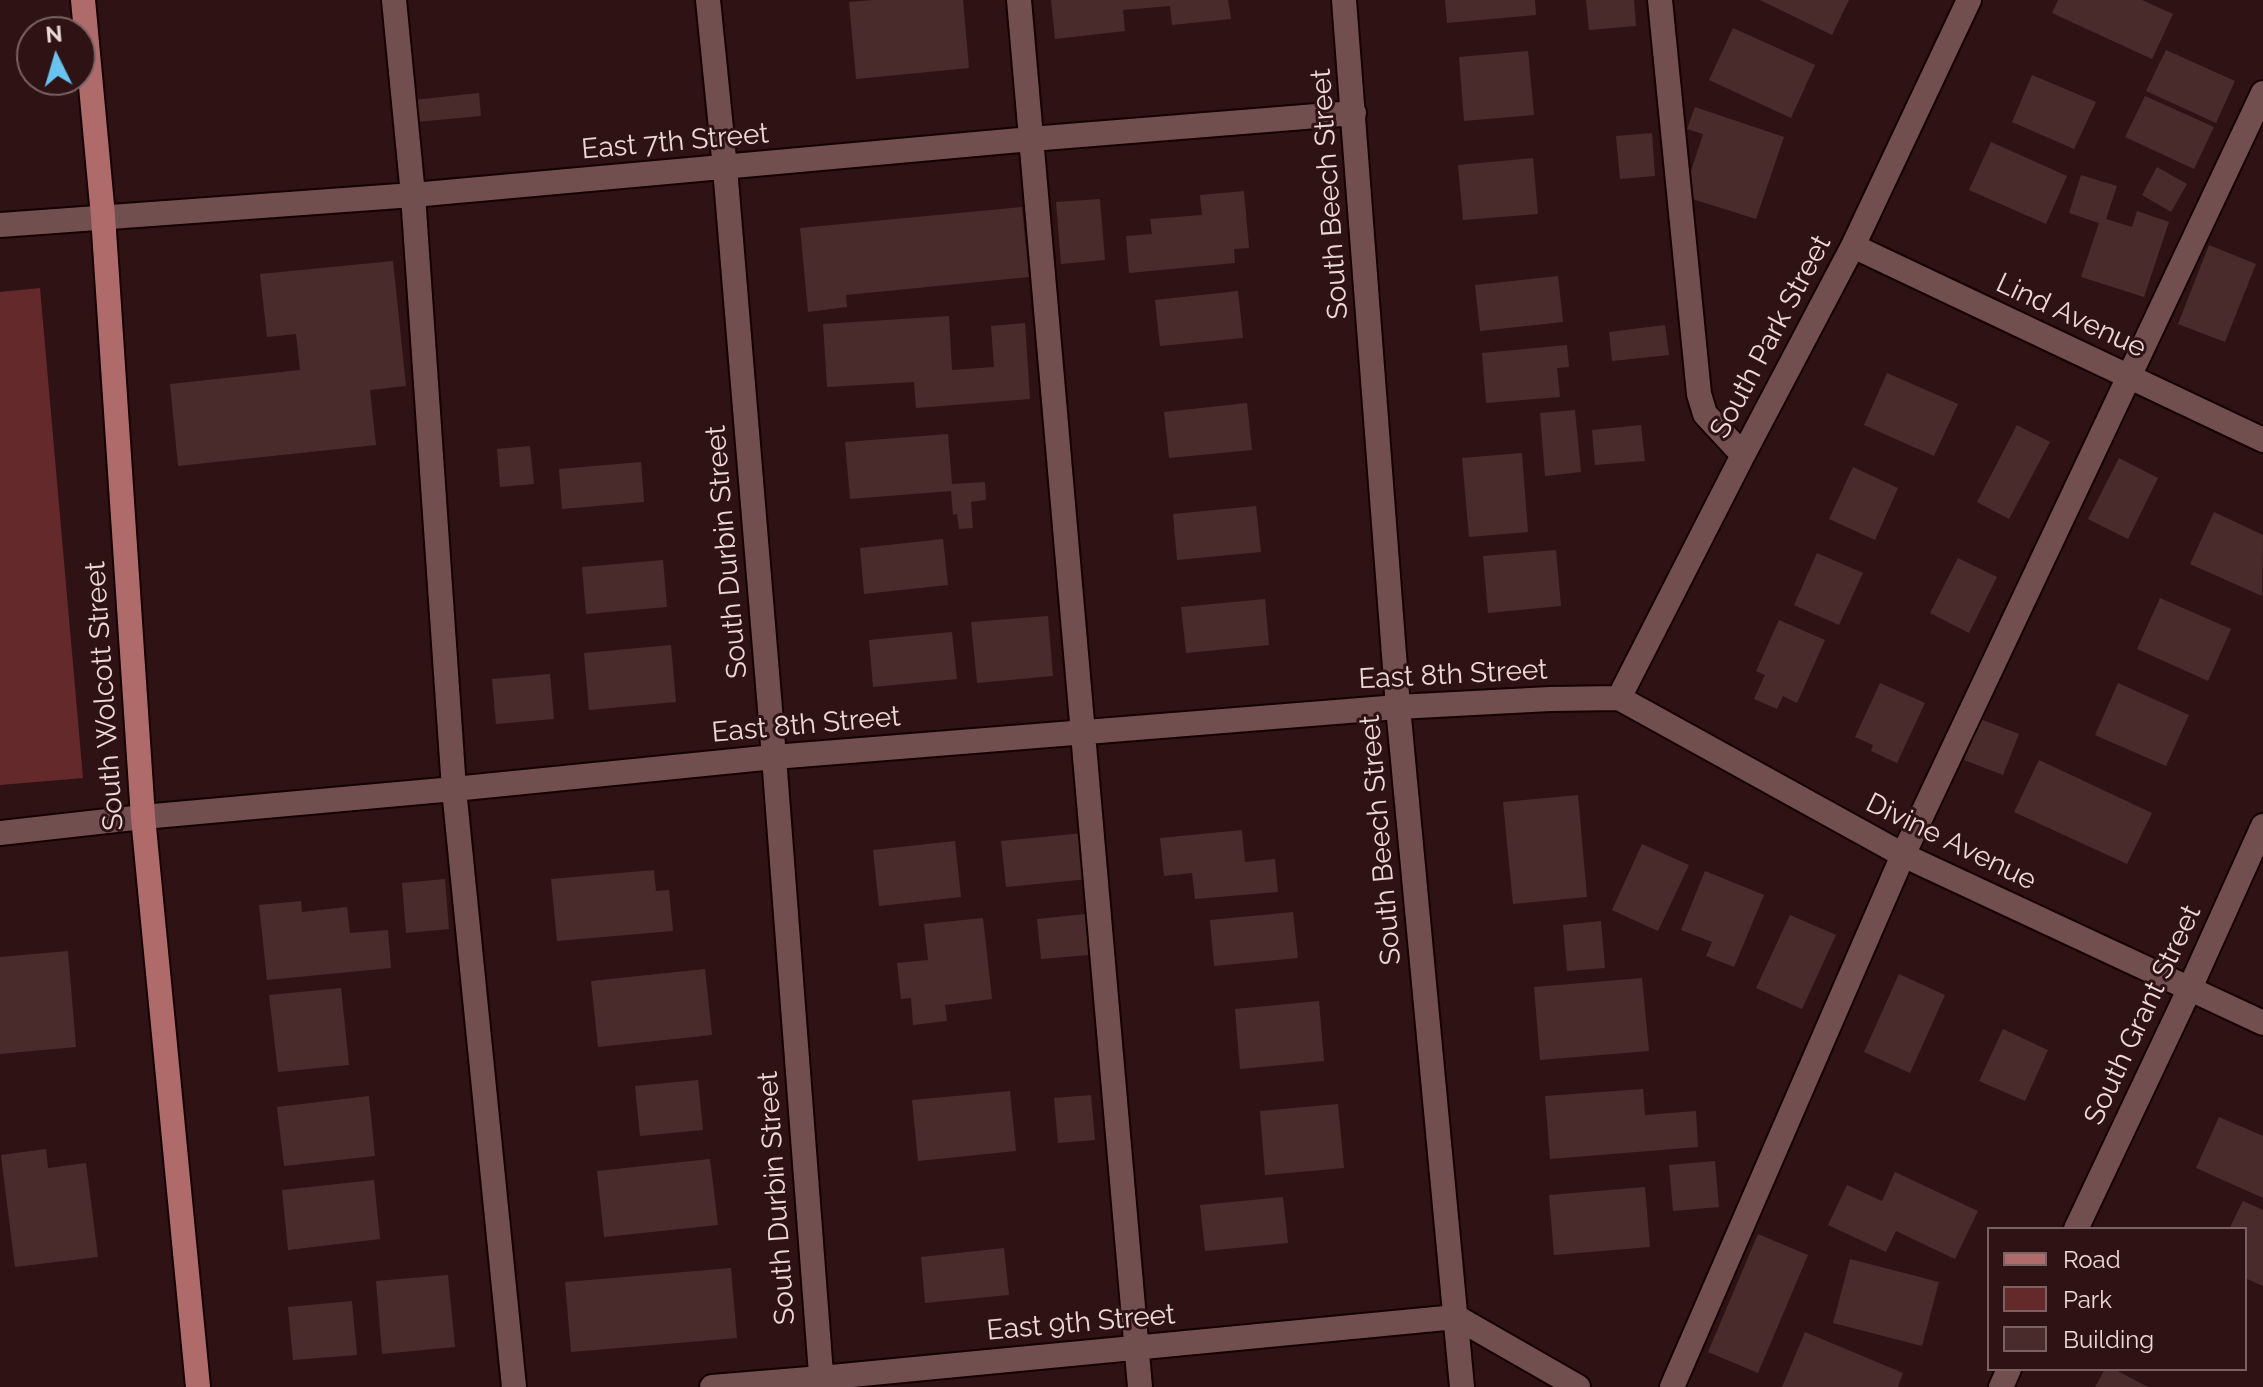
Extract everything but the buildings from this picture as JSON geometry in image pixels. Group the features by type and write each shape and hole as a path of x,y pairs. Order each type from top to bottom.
{"main road":[{"name":"South Wolcott Street","path":"83,0 103,216 143,817 198,1387"}],"street":[{"path":"394,0 413,195 454,789 514,1387"},
{"name":"South Durbin Street","path":"708,0 774,757 822,1383"},
{"path":"1019,0 1140,1387"},
{"name":"South Beech Street","path":"1344,0 1398,707 1462,1387"},
{"name":"South Park Street","path":"1619,698 1853,246 1969,0"},
{"path":"1661,1 1699,394 1705,414 1743,455"},
{"path":"1672,1387 1903,855 2263,93"},
{"name":"East 7th Street","path":"0,225 413,195 1354,113"},
{"name":"Lind Avenue","path":"1853,246 2263,440"},
{"name":"East 8th Street","path":"0,833 774,757 1398,707 1619,698"},
{"name":"Divine Avenue","path":"1619,698 1903,855 2263,1023"},
{"name":"South Grant Street","path":"2077,1227 2263,826"},
{"path":"1456,1317 1578,1387"},
{"name":"East 9th Street","path":"712,1387 822,1383 1456,1317"}],"green space":[{"path":"40,288 83,778 0,785 0,292"}]}
